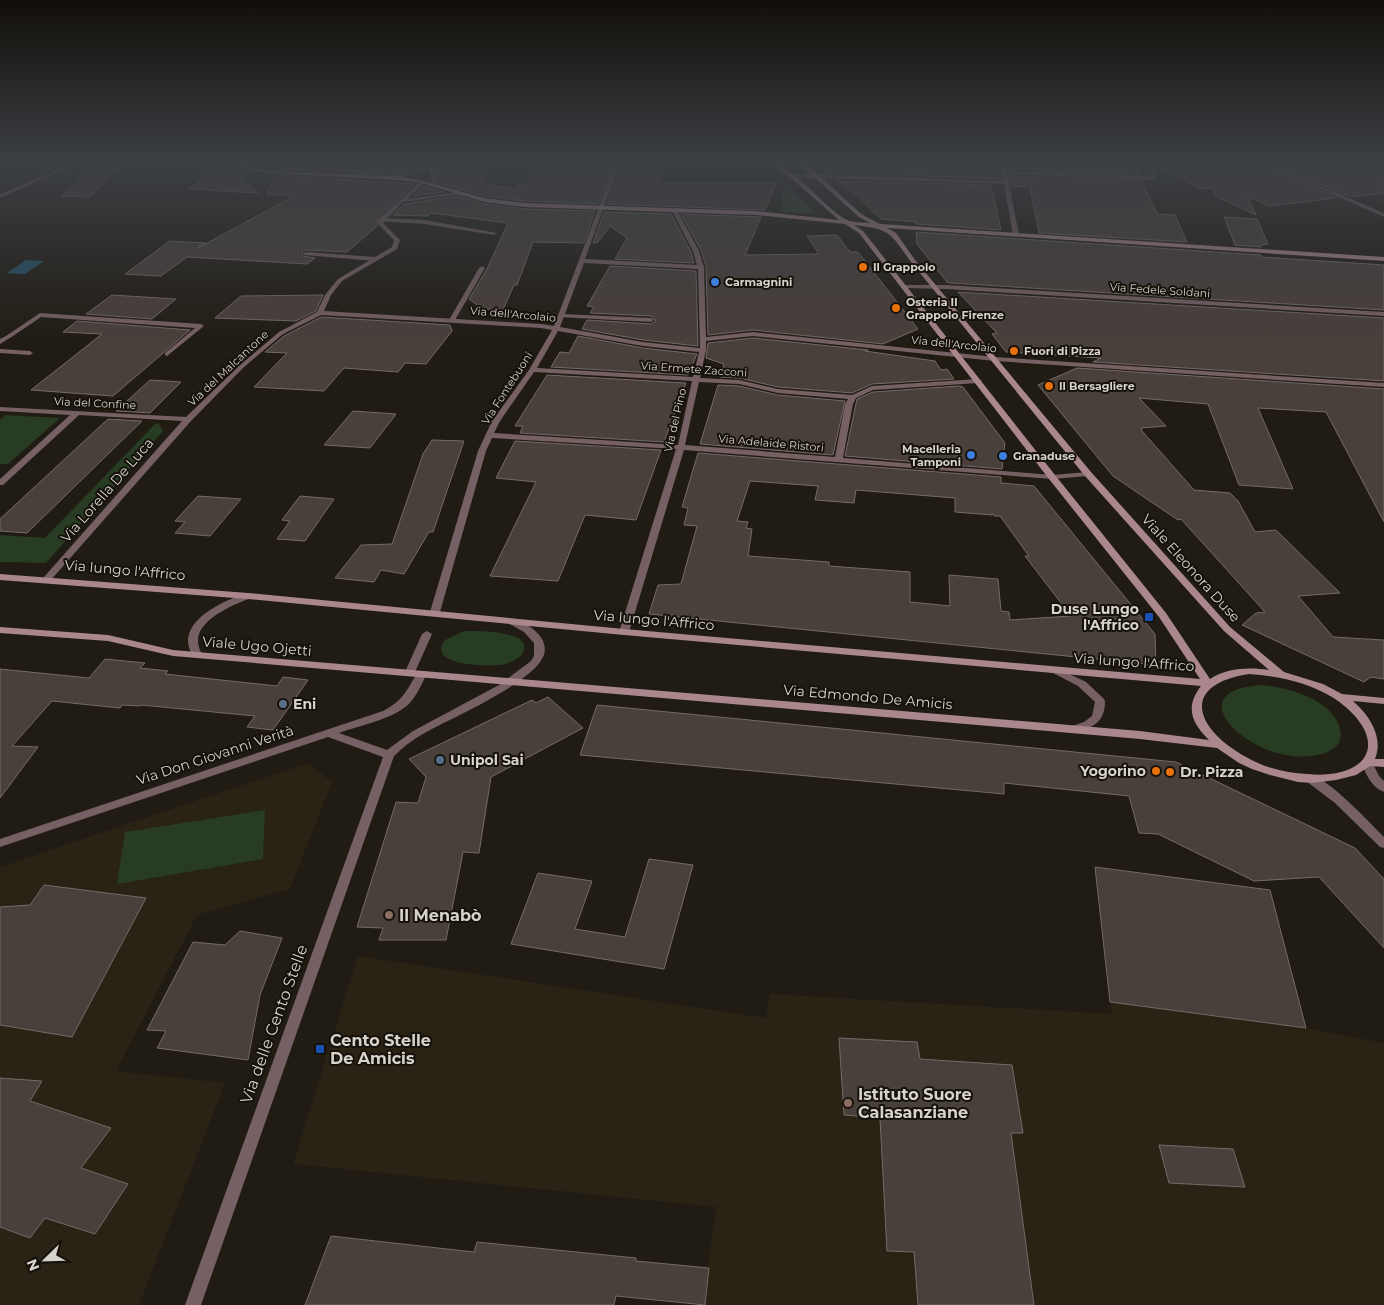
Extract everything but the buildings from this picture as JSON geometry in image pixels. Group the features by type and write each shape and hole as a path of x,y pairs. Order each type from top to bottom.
{"main road":[{"path":"847,223 861,232 1052,477 1164,615 1208,683"},
{"path":"854,223 1384,259"},
{"path":"875,223 882,226"},
{"name":"Viale Eleonora Duse","path":"882,226 894,234 934,286 1088,474 1227,629 1280,674"},
{"name":"Via lungo l'Affrico","path":"0,577 46,579 435,612 624,632 1208,683"},
{"name":"Viale Ugo Ojetti","path":"0,630 108,638 173,653 514,680"},
{"name":"Via lungo l'Affrico","path":"1262,671 1280,674 1314,684 1339,697 1352,707 1370,728 1374,744 1367,762 1345,775 1310,778 1286,776 1262,769 1219,745 1200,722 1196,710 1199,693 1208,683 1219,677 1240,672 1262,671"},
{"name":"Via Edmondo De Amicis","path":"514,680 1140,735 1219,745"},
{"name":"Via lungo l'Affrico","path":"1339,697 1384,701"},
{"path":"1367,762 1384,764"}],"street":[{"path":"320,313 334,286 340,280 395,248 398,243 396,238 383,223"},
{"path":"431,223 494,233"},
{"name":"Via Fontebuoni","path":"435,612 482,451 496,421 532,370 557,328 597,223"},
{"name":"Via del Pino","path":"624,632 681,447 703,350 701,267 696,251 681,223"},
{"path":"1014,223 1016,234"},
{"path":"306,254 376,259"},
{"path":"583,261 701,267"},
{"path":"452,320 482,268"},
{"path":"904,287 934,286"},
{"name":"Via Fedele Soldani","path":"934,286 1384,314"},
{"name":"Via dell'Arcolaio","path":"320,313 541,326 643,344 703,350"},
{"name":"Via del Malcantone","path":"188,419 242,366 281,332 320,313"},
{"path":"0,342 40,315 201,326 167,354"},
{"path":"562,316 651,320"},
{"name":"Via dell'Arcolaio","path":"702,339 754,334 994,360 1384,385"},
{"path":"0,351 30,353"},
{"name":"Via Ermete Zacconi","path":"532,370 744,382 773,391 853,397 872,388 978,381"},
{"path":"839,460 853,397"},
{"name":"Via del Confine","path":"0,409 188,419"},
{"path":"0,483 77,413"},
{"name":"Via Lorella De Luca","path":"46,579 188,419"},
{"name":"Via Adelaide Ristori","path":"489,435 681,447 1052,477"},
{"path":"1052,477 1088,474"},
{"name":"Via lungo l'Affrico","path":"198,654 194,645 194,637 201,622 221,607 248,596"},
{"path":"511,621 532,633 538,640 540,650 536,661 514,680"},
{"path":"410,672 427,634"},
{"name":"Via lungo l'Affrico","path":"1057,671 1082,684 1100,701 1100,712 1096,720 1086,726 1069,730"},
{"name":"Via Don Giovanni Verità","path":"0,843 329,733 399,707 410,697 422,673"},
{"name":"Via delle Cento Stelle","path":"193,1305 389,755 406,739 496,692 514,680"},
{"path":"329,733 389,755"},
{"path":"1367,762 1374,778 1384,788"},
{"path":"1310,778 1346,806 1384,844"}],"shaded area":[{"path":"308,763 332,782 290,889 197,915 116,1071 225,1083 139,1305 0,1305 0,867"},
{"name":"Istituto Suore Calasanziane","path":"358,956 766,1018 770,994 1113,1014 1110,1002 1306,1028 1384,1043 1384,1305 703,1305 716,1207 293,1164"}],"green space":[{"path":"6,415 60,418 8,464 0,464 0,420"},
{"path":"156,423 159,424 163,431 46,563 0,562 0,535 45,538"},
{"path":"464,631 511,635 524,643 524,650 517,659 499,665 475,665 452,660 444,656 441,649 445,640"},
{"path":"1262,685 1283,688 1307,696 1327,708 1340,728 1341,737 1336,747 1319,755 1288,755 1266,749 1246,738 1231,725 1223,712 1224,699 1236,690"},
{"path":"265,810 263,859 117,884 125,832"}],"water":[{"path":"26,260 44,261 25,274 7,273"}],"place":[{"name":"Il Grappolo","path":"863,267"},
{"name":"Carmagnini","path":"715,282"},
{"name":"Osteria Il Grappolo Firenze","path":"896,308"},
{"name":"Fuori di Pizza","path":"1014,351"},
{"name":"Il Bersagliere","path":"1049,386"},
{"name":"Macelleria Tamponi","path":"971,455"},
{"name":"Granaduse","path":"1003,456"},
{"name":"Duse Lungo l'Affrico","path":"1149,617"},
{"name":"Eni","path":"283,704"},
{"name":"Unipol Sai","path":"440,760"},
{"name":"Yogorino","path":"1156,771"},
{"name":"Dr. Pizza","path":"1170,772"},
{"name":"Il Menabò","path":"389,915"},
{"name":"Cento Stelle De Amicis","path":"320,1049"},
{"name":"Istituto Suore Calasanziane","path":"848,1103"}]}
